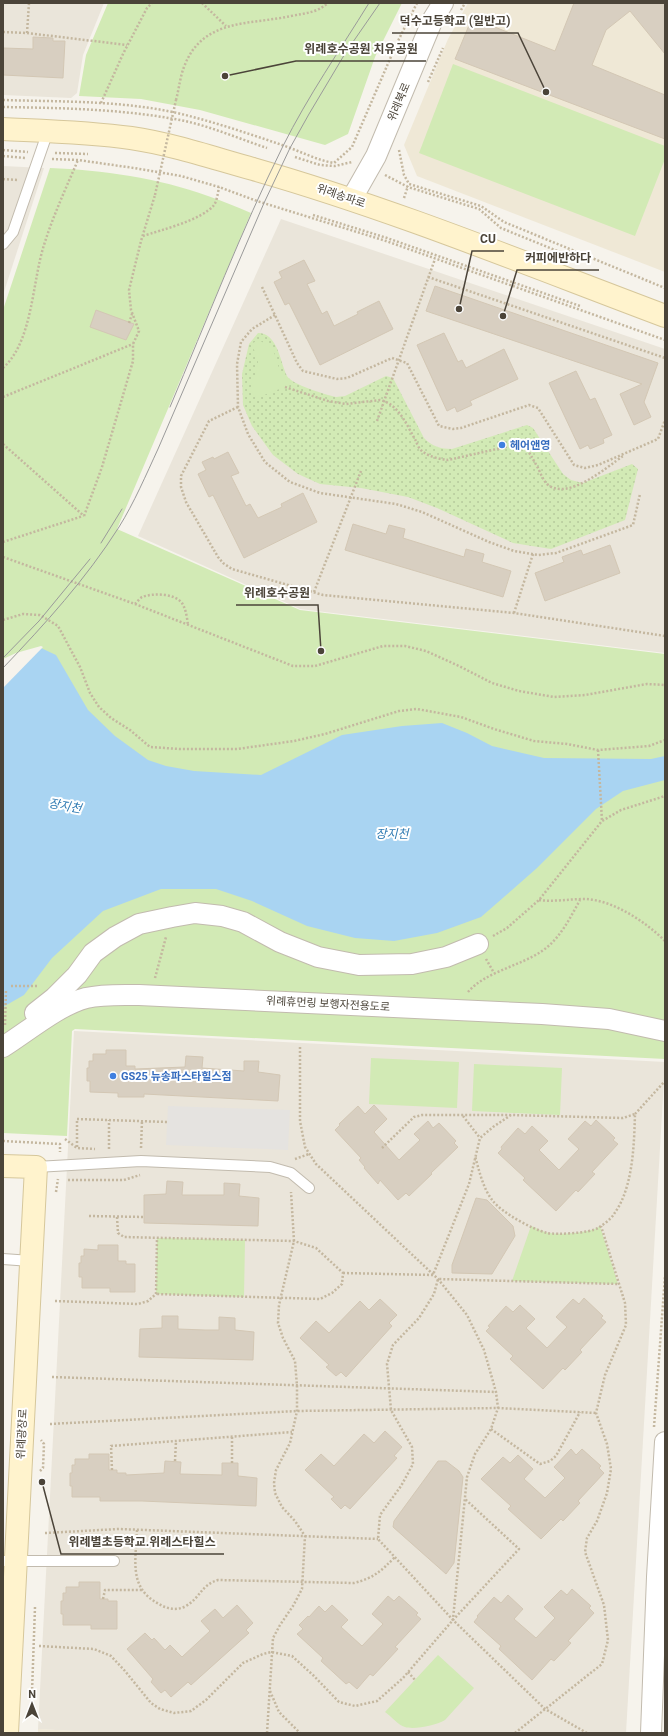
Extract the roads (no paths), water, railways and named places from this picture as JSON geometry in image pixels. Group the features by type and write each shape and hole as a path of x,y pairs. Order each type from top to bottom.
{"main road":[{"name":"위례송파로","path":"3,129 97,134 148,142 185,150 270,174 397,215 665,316"},
{"path":"3,1166 36,1167"},
{"name":"위례광장로","path":"7,1733 9,1561 31,1261 36,1167"}],"street":[{"name":"위례북로","path":"351,200 376,156 433,20 443,3"},
{"path":"4,1037 54,998 77,975 93,953 115,937 139,924 172,917 194,914 222,916 243,922 280,942 318,957 359,965 412,964 446,957 478,944"},
{"name":"위례휴먼링 보행자전용도로","path":"4,1037 68,1005 85,998 102,995 542,1014 609,1019 665,1031"},
{"path":"651,1733 657,1577 665,1442"}],"lane":[{"path":"3,244 13,232 48,131"},
{"path":"36,1167 141,1161 270,1167 291,1173 309,1188"},
{"path":"3,1259 31,1261"},
{"path":"9,1561 114,1562"}],"water":[{"name":"장지천","path":"41,648 56,655 88,710 115,736 148,760 166,766 194,771 261,775 342,735 402,726 442,723 467,733 492,746 544,758 651,759 665,756 665,780 623,791 596,809 537,868 481,917 437,933 394,941 355,938 307,926 252,901 216,889 161,889 103,911 52,958 24,995 3,1007 3,661"}],"tram line":[{"path":"170,407 239,243 283,146 314,91 369,3"},
{"path":"3,668 79,583 119,527 140,489 264,203 290,148 346,52 380,3"},
{"path":"101,543 122,509"},
{"path":"3,658 39,621 90,559"}],"place":[{"name":"위례호수공원 치유공원","path":"225,76"},
{"name":"덕수고등학교 (일반고)","path":"546,92"},
{"name":"CU","path":"459,309"},
{"name":"커피에반하다","path":"503,316"},
{"name":"헤어앤영","path":"502,445"},
{"name":"위례호수공원","path":"321,651"},
{"name":"GS25 뉴송파스타힐스점","path":"113,1076"},
{"name":"위례별초등학교.위례스타힐스","path":"42,1482"}]}
